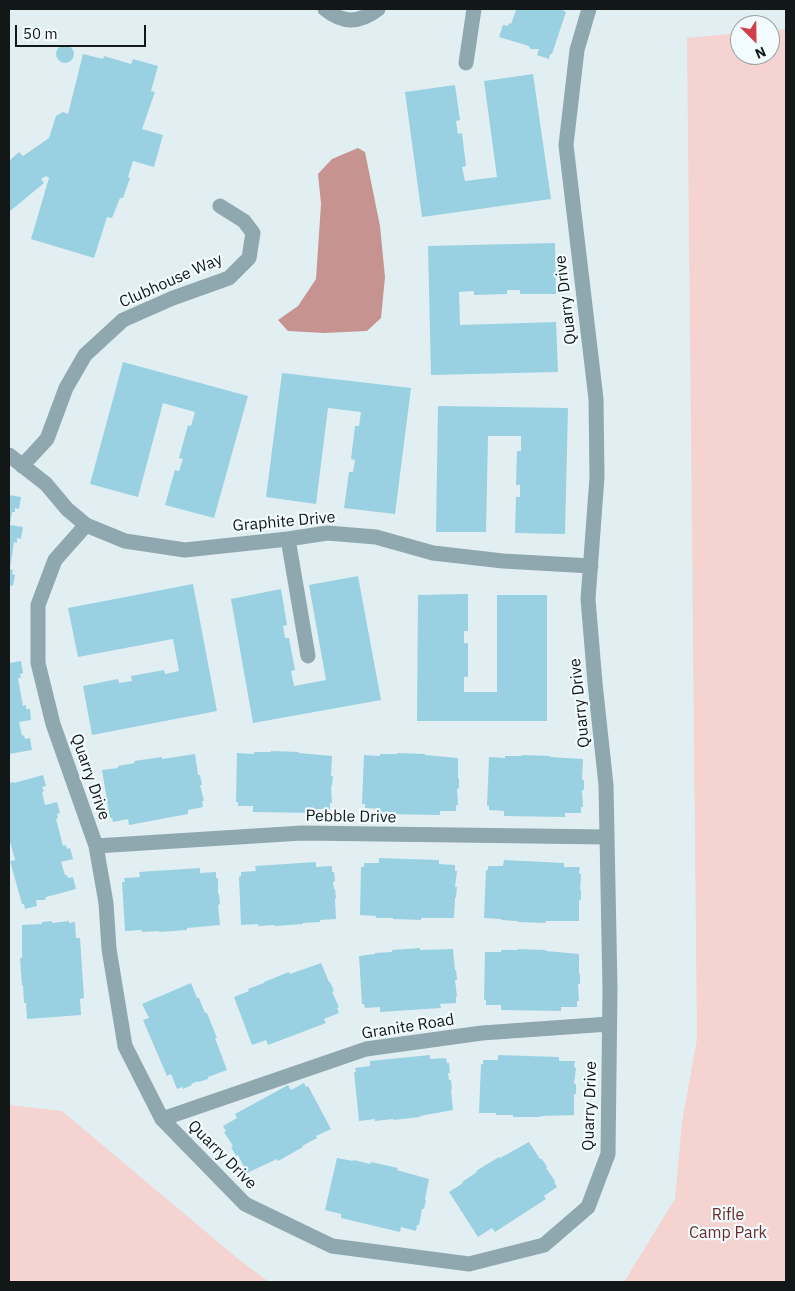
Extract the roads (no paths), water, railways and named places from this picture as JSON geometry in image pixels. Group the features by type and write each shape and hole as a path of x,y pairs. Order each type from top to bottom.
{"street":[{"path":"325,9 345,20 357,20 369,16 378,9"},
{"path":"466,63 474,9"},
{"name":"Quarry Drive","path":"86,525 55,560 38,605 38,663 53,724 96,846 106,903 110,949 125,1046 162,1119 245,1204 332,1246 469,1264 544,1245 588,1207 608,1154 610,988 606,785 588,599 597,476 596,399 566,146 577,50 589,9"},
{"name":"Clubhouse Way","path":"22,466 47,439 66,388 85,355 123,320 173,298 229,278 249,258 252,234 244,221 220,206"},
{"name":"Graphite Drive","path":"9,455 46,484 67,509 86,525 125,541 185,550 327,533 376,537 433,552 503,561 591,566"},
{"path":"288,539 308,656"},
{"name":"Pebble Drive","path":"96,846 302,834 607,837"},
{"name":"Granite Road","path":"162,1119 366,1049 482,1034 609,1024"}],"park label":[{"name":"Rifle Camp Park","path":"728,1224"}]}
